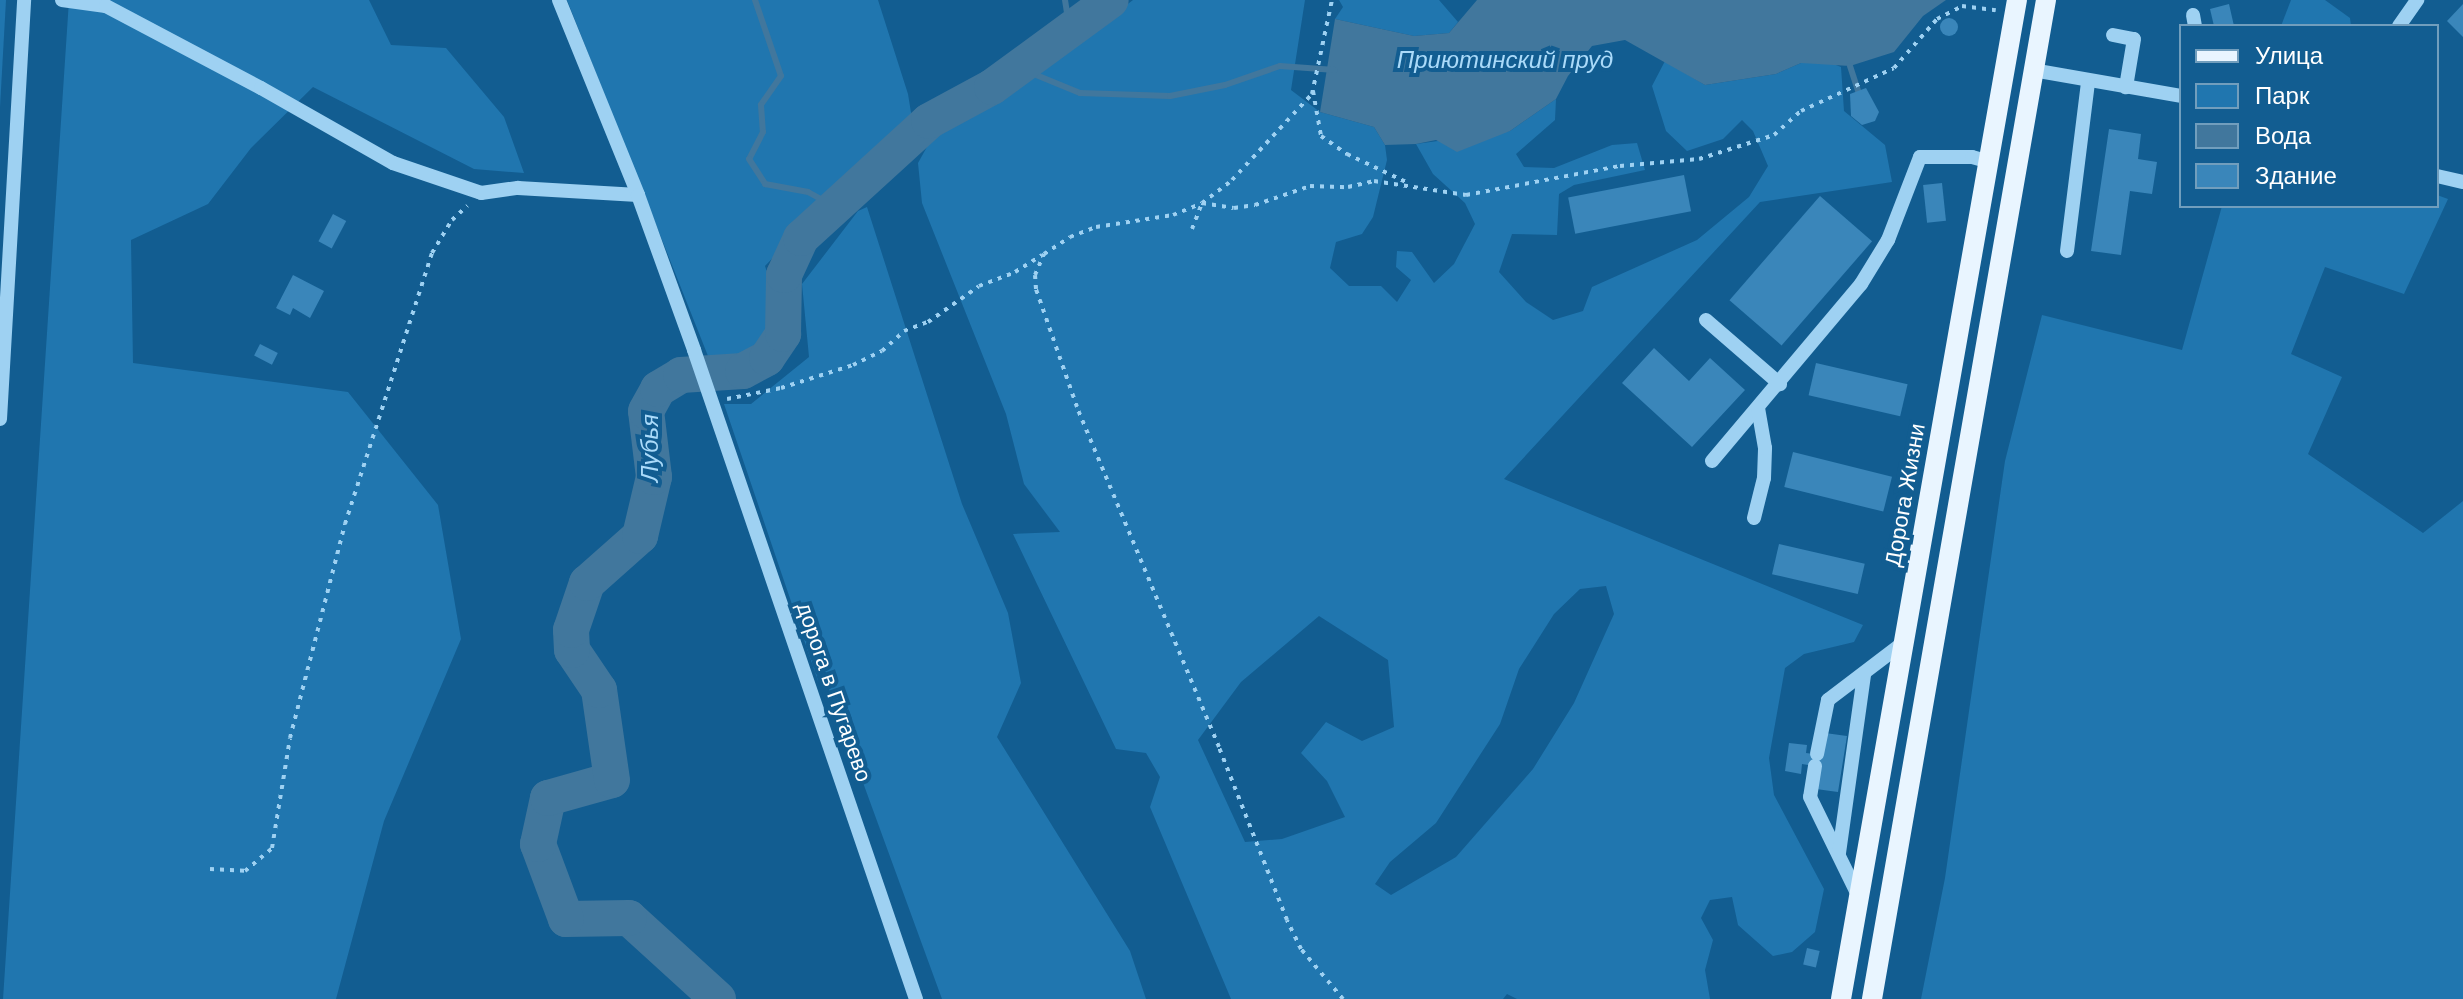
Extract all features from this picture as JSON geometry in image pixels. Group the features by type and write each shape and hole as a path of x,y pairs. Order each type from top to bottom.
{"main road":[{"name":"Дорога Жизни","path":"1841,999 2017,0"},
{"path":"1872,999 2046,0"}],"street":[{"path":"0,419 24,0"},
{"path":"62,0 106,6 261,88 393,163 481,193 518,188 638,195"},
{"name":"дорога в Пугарево","path":"559,0 638,195 694,350 916,999"},
{"path":"2400,24 2417,0"},
{"path":"2113,35 2134,39 2126,87"},
{"path":"2032,70 2179,96"},
{"path":"2067,251 2088,82"},
{"path":"1712,461 1780,384 1861,284 1888,240 1920,157 1972,157 1987,161"},
{"path":"2439,176 2463,182"},
{"path":"1706,320 1780,384"},
{"path":"1754,518 1764,478 1765,448 1758,408"},
{"path":"1859,897 1810,797 1816,760 1828,700 1903,643"},
{"path":"1839,853 1864,675"}],"path":[{"path":"1332,0 1313,88 1321,136 1347,154 1408,184"},
{"path":"1202,203 1234,208 1255,205 1310,186 1348,187 1374,181 1466,195 1620,166 1699,159 1774,135 1801,111 1894,68 1937,19 1962,6 1997,10"},
{"path":"711,400 745,397 853,365 882,351 904,331 928,322 979,286 1015,272 1070,237 1096,227 1173,215 1202,203 1232,180 1281,129 1313,88"},
{"path":"210,869 245,871 272,848 290,738 350,509 432,253 452,220 481,193"},
{"path":"1192,229 1202,203"},
{"path":"1044,254 1035,275 1036,289 1077,407 1208,718 1287,920 1301,949 1343,999"}],"green space":[{"path":"0,0 6,0 0,107"},
{"path":"69,0 369,0 391,45 446,48 504,117 524,173 474,169 313,87 251,148 208,204 131,240 133,363 348,392 438,505 461,639 384,821 336,999 3,999"},
{"path":"567,0 878,0 908,94 913,125 850,177 765,266 777,302 773,314 773,338 748,360 708,356"},
{"path":"1133,0 1305,0 1291,90 1320,112 1374,127 1385,145 1387,160 1373,217 1362,234 1336,242 1330,268 1349,286 1381,286 1397,302 1411,280 1396,267 1397,251 1412,252 1434,283 1454,264 1475,224 1465,203 1433,174 1416,144 1510,131 1556,99 1555,120 1516,154 1524,167 1554,168 1612,145 1637,143 1645,170 1574,185 1559,194 1557,235 1512,234 1499,272 1526,302 1553,320 1583,311 1592,287 1697,240 1749,197 1768,166 1753,131 1742,120 1723,139 1687,151 1666,131 1652,86 1665,61 1705,85 1776,74 1801,63 1831,63 1841,67 1844,111 1885,145 1892,182 1760,202 1504,479 1863,625 1854,642 1804,654 1785,668 1769,758 1774,795 1824,889 1815,932 1792,952 1773,956 1738,925 1732,897 1710,900 1701,918 1713,940 1705,970 1710,999 1517,999 1507,994 1503,999 1231,999 1150,807 1160,777 1146,753 1116,749 1013,534 1060,532 1024,484 1006,414 922,203 918,163 933,136 1078,42","holes":["1606,586 1614,614 1574,703 1533,769 1456,857 1391,895 1375,884 1390,862 1436,823 1500,724 1519,669 1554,614 1580,589","1319,616 1388,660 1394,727 1362,741 1326,722 1301,753 1327,781 1345,817 1282,839 1245,842 1198,740 1241,682"]},
{"path":"1339,0 1439,0 1458,22 1449,33 1414,36 1335,19 1343,7"},
{"path":"2291,0 2325,0 2350,18 2351,24 2282,24"},
{"path":"2439,196 2448,199 2404,294 2325,267 2291,354 2342,377 2308,454 2423,533 2463,501 2463,999 1921,999 1945,878 2005,461 2042,315 2182,350 2221,208 2439,208"},
{"path":"867,207 962,504 1008,613 1021,683 997,737 1130,951 1146,999 942,999 827,684 818,681 724,404 751,404 809,357 802,284 858,211"}],"water":[{"name":"Приютинский пруд","path":"1477,0 1946,0 1923,16 1894,52 1850,66 1801,63 1776,74 1705,85 1625,40 1592,46 1568,76 1556,99 1510,131 1457,152 1436,140 1385,145 1374,127 1320,112 1335,19 1414,36 1449,33"}],"building":[{"path":"2229,4 2234,24 2214,24 2210,9"},
{"path":"2463,4 2463,37 2447,21"},
{"path":"1949,18 1958,27 1949,36 1940,27"},
{"path":"1866,88 1879,112 1875,121 1862,125 1851,116 1850,94"},
{"path":"2109,129 2141,134 2138,159 2157,162 2152,194 2130,191 2121,255 2091,251"},
{"path":"1684,175 1691,211 1575,234 1568,198"},
{"path":"1942,183 1946,221 1927,223 1923,185"},
{"path":"1820,196 1872,241 1782,345 1729,300"},
{"path":"333,214 346,221 332,248 318,241"},
{"path":"293,275 324,291 310,318 293,308 290,315 276,308"},
{"path":"260,344 278,353 272,365 254,356"},
{"path":"1654,348 1689,381 1710,358 1745,390 1692,447 1622,383"},
{"path":"1816,363 1908,384 1900,416 1809,395"},
{"path":"1793,452 1892,477 1883,512 1784,487"},
{"path":"1779,544 1865,564 1858,594 1772,574"},
{"path":"1825,733 1847,736 1838,792 1816,789 1820,767 1802,764 1801,774 1785,771 1789,743 1807,745 1806,753 1822,755"},
{"path":"1807,948 1820,951 1816,967 1803,965"}],"waterway":[{"path":"755,0 781,76 761,105 763,132 749,159 765,184 808,192 837,208"},
{"path":"1065,0 1070,31"},
{"name":"Лубья","path":"718,999 629,918 566,919 538,844 548,798 612,780 599,690 572,650 571,630 587,583 640,536 654,477 646,411 658,389 681,375 743,371 767,358 783,334 784,275 801,238 929,121 992,87 1111,0"},
{"path":"1019,68 1080,93 1170,96 1225,85 1280,66 1335,70"},
{"path":"1850,66 1858,91"}]}
